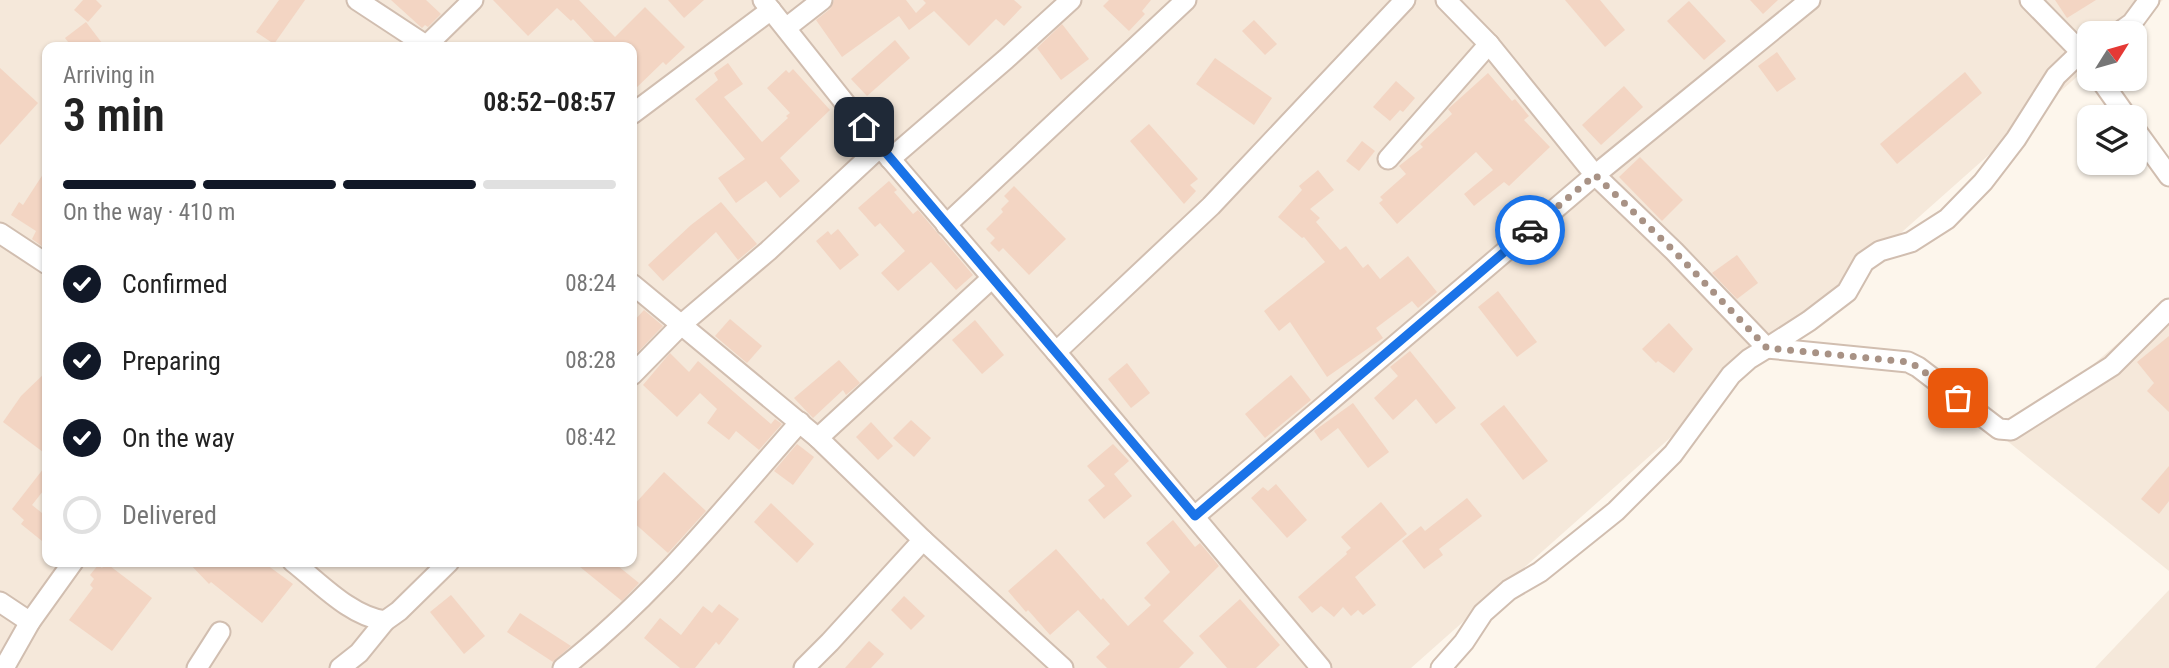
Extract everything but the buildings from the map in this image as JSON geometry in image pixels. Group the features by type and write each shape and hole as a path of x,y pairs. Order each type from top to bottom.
{"street":[{"path":"357,0 420,42"},
{"path":"430,42 473,0"},
{"path":"786,28 822,0"},
{"path":"637,370 682,324 885,153 1006,60 1071,0"},
{"path":"946,225 1186,0"},
{"path":"1056,352 1211,206 1405,0"},
{"path":"1446,0 1489,44 1595,175 1674,251 1767,348 1908,362 1998,429 2005,431 2011,430 2112,366 2169,309"},
{"path":"1195,516 1595,175 1810,0"},
{"path":"2030,0 2077,45"},
{"path":"2134,21 2150,0"},
{"path":"637,110 767,5 885,153 1321,668"},
{"path":"1388,159 1489,44"},
{"path":"1441,668 1464,642 1483,613 1509,590 1540,572 1616,511 1673,454 1731,375 1749,359 1810,321 1847,292 1864,262 1880,251 1911,242 1947,219 1983,182 2016,139 2056,76 2077,62"},
{"path":"2147,146 2169,176"},
{"path":"0,233 42,261"},
{"path":"818,438 992,278"},
{"path":"637,288 818,438 923,540 1063,668"},
{"path":"564,668 636,606 670,571 800,422"},
{"path":"804,668 839,634 923,540"},
{"path":"5,668 30,622 69,567"},
{"path":"299,567 351,607 371,619 385,621"},
{"path":"340,668 359,653 385,621 444,567"},
{"path":"0,602 30,622"},
{"path":"197,668 220,632"}],"shaded area":[{"path":"0,0 2163,0 2139,21 2077,21 2077,77 1411,668 0,668"},
{"path":"2169,299 2169,571 2006,440"},
{"path":"2169,590 2169,668 2095,668"}],"way so far":[{"path":"1530,230 1595,175 1674,251 1767,348 1908,362 1958,398"}],"route":[{"path":"864,127 1195,516 1530,230"}]}
